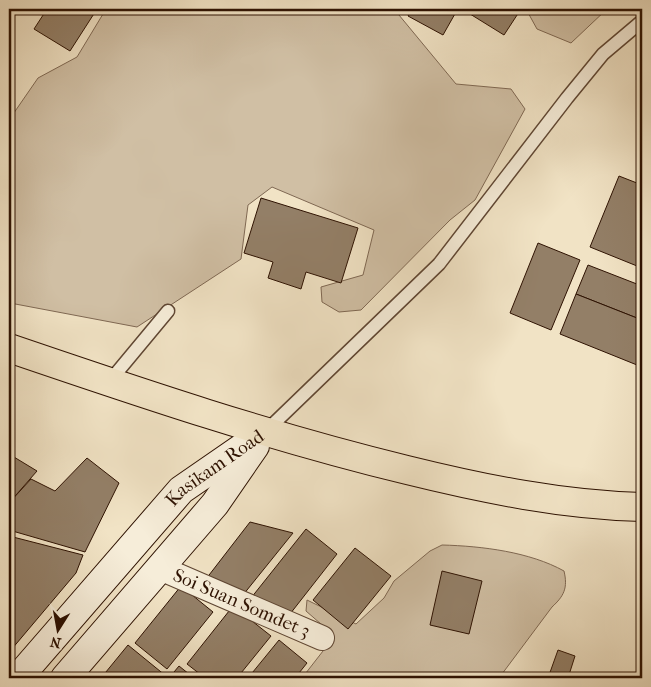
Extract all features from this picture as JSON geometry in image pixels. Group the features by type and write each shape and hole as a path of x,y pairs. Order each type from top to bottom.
{"main road":[{"path":"9,348 314,448 435,477 530,496 614,507 642,507"},
{"name":"Kasikam Road","path":"64,678 215,504 264,432"},
{"name":"Kasikam Road","path":"18,678 181,490 264,432"}],"street":[{"name":"Soi Suan Somdet 3","path":"160,568 322,638"}],"lane":[{"path":"264,432 439,264 597,61 642,21"},
{"path":"108,382 168,311"}],"shaded area":[{"path":"106,9 394,9 456,84 511,89 525,109 475,200 450,220 361,310 339,312 322,302 321,287 363,275 374,230 272,187 248,205 241,259 137,327 10,303 9,120 38,78 77,57"},
{"path":"526,9 607,9 571,43 537,29"},
{"path":"442,545 505,551 551,564 564,571 565,587 560,599 499,678 302,678 323,651 329,631 306,611 307,600 356,624 384,598 394,581 430,551"}],"building":[{"path":"47,9 97,9 70,51 34,29"},
{"path":"412,9 450,9 456,12 443,35 408,16"},
{"path":"462,9 521,9 504,35"},
{"path":"619,176 642,185 642,268 590,247"},
{"path":"261,198 358,228 341,283 306,272 301,289 268,278 273,262 244,253"},
{"path":"538,243 580,260 551,330 510,313"},
{"path":"588,265 642,286 642,320 576,294"},
{"path":"576,294 642,320 642,367 560,334"},
{"path":"9,454 37,471 9,503"},
{"path":"87,458 119,483 85,552 9,530 9,503 31,479 55,491"},
{"path":"250,522 293,533 243,595 206,579"},
{"path":"306,529 337,554 290,614 251,598"},
{"path":"13,537 83,555 76,573 11,650 9,647 9,541"},
{"path":"355,548 391,576 348,629 313,600"},
{"path":"442,571 482,581 469,634 430,625"},
{"path":"181,586 213,612 167,669 135,643"},
{"path":"233,606 271,636 237,678 205,678 187,664"},
{"path":"279,640 307,663 295,678 248,678"},
{"path":"128,645 166,676 164,678 101,678"},
{"path":"558,650 575,656 568,678 548,678"},
{"path":"179,666 194,678 169,678"}]}
